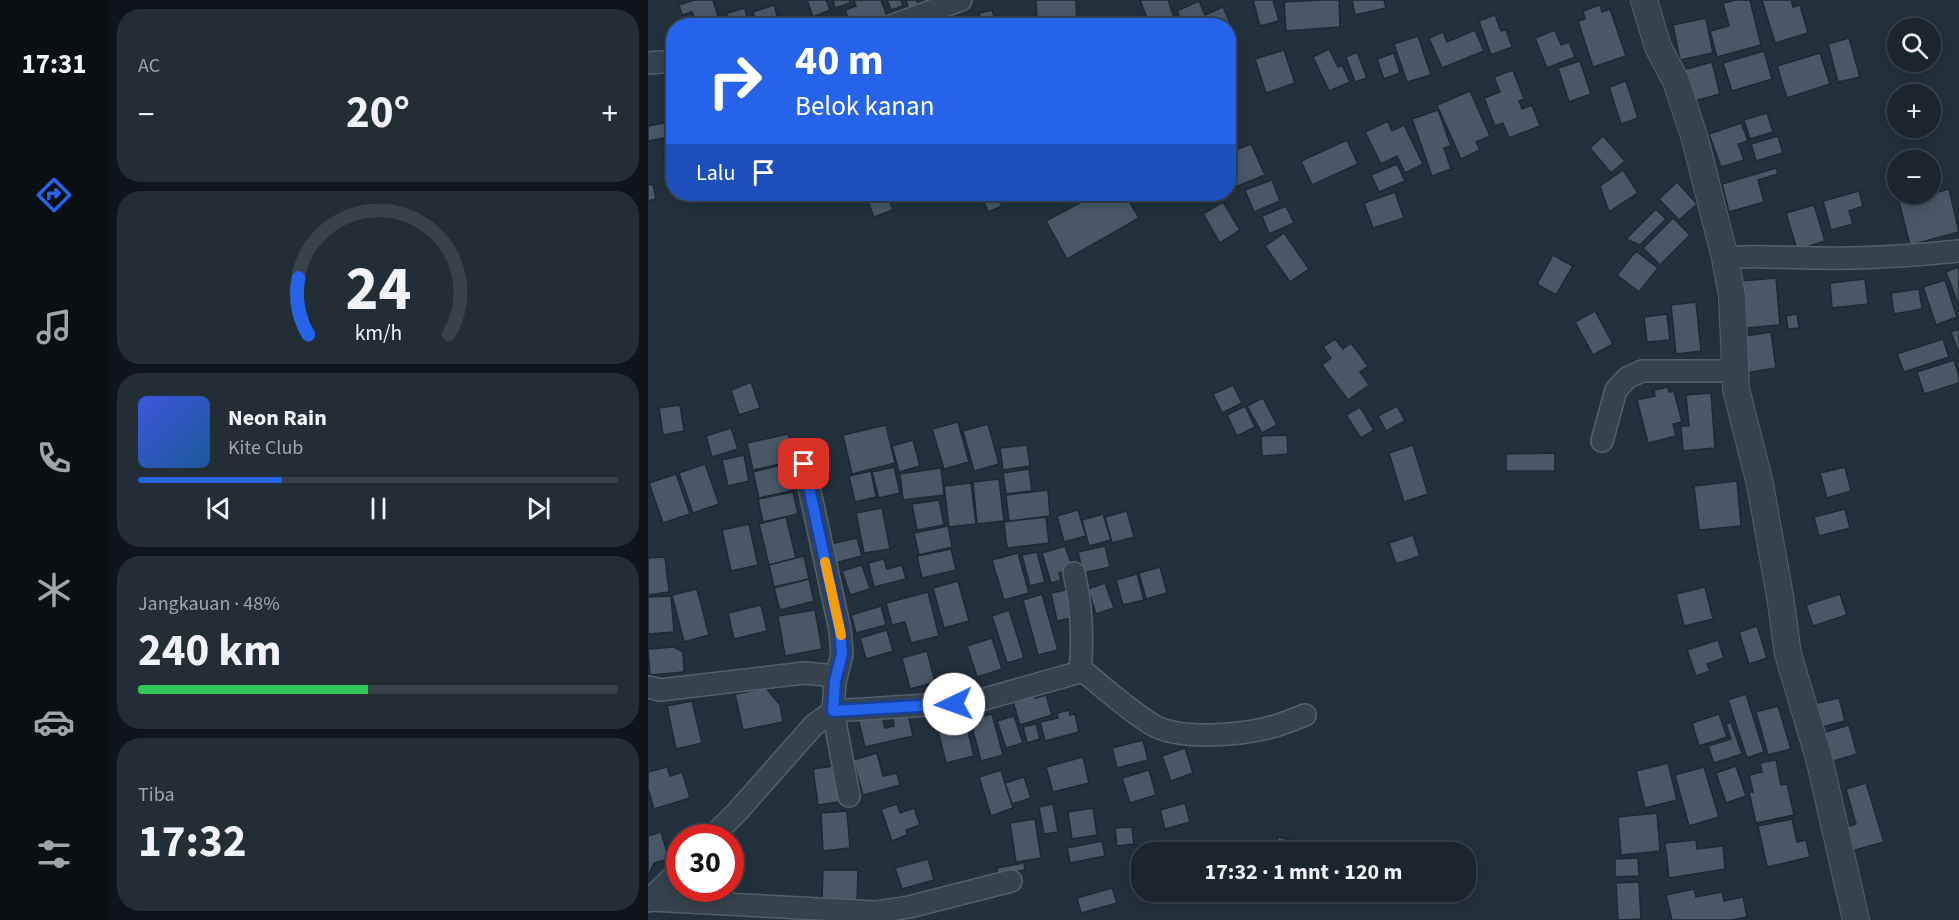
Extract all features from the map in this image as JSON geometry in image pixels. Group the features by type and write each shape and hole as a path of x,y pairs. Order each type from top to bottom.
{"street":[{"path":"913,18 961,0"},
{"path":"1644,0 1658,47 1676,81 1692,130 1725,258 1732,296 1736,389 1760,484 1788,654 1819,758 1856,920"},
{"path":"648,63 666,62"},
{"path":"1725,258 1920,255 1959,251"},
{"path":"1602,441 1616,390 1620,384 1635,374 1653,369 1734,371"},
{"path":"804,464 840,630 842,654 835,681 833,711 849,796"},
{"path":"1074,573 1081,614 1080,672"},
{"path":"725,824 814,725 833,711 974,702 1080,672 1088,674 1153,725 1167,731 1189,734 1241,732 1273,727 1305,715"},
{"path":"648,687 660,690 804,673 826,675 835,681"},
{"path":"649,900 876,912 909,907 1011,881"},
{"path":"649,900 666,884"}],"building":[{"path":"694,0 713,0 719,18 694,18 692,12 682,15 679,5"},
{"path":"807,0 826,0 830,10 813,17"},
{"path":"833,0 850,0 850,3 835,8"},
{"path":"854,0 881,0 887,16 848,18 845,10 856,6"},
{"path":"887,0 901,0 903,6 891,10"},
{"path":"906,0 917,0 919,6 909,10"},
{"path":"1036,0 1076,0 1077,18 1037,18"},
{"path":"1140,0 1168,0 1174,18 1147,18"},
{"path":"1253,0 1273,0 1279,21 1260,26"},
{"path":"1339,0 1340,27 1286,31 1284,2"},
{"path":"1352,0 1384,0 1386,8 1355,15"},
{"path":"1750,0 1761,45 1717,57 1710,31 1729,26 1723,3"},
{"path":"1762,0 1791,0 1793,7 1800,5 1808,33 1775,43"},
{"path":"1199,1 1205,15 1223,7 1228,18 1180,18 1177,11"},
{"path":"774,5 778,18 755,18 753,12"},
{"path":"1600,5 1602,12 1610,9 1626,56 1593,67 1578,21 1585,19 1583,11"},
{"path":"745,8 747,18 728,18 727,13"},
{"path":"992,10 994,18 980,18 979,13"},
{"path":"1495,15 1501,31 1506,30 1512,47 1491,55 1479,21"},
{"path":"1706,18 1713,53 1680,60 1673,25"},
{"path":"1475,30 1484,51 1442,68 1429,38 1443,32 1447,42"},
{"path":"1555,30 1561,45 1569,42 1575,57 1547,68 1535,38"},
{"path":"1418,36 1431,75 1407,82 1394,44"},
{"path":"1849,38 1860,77 1838,82 1828,44"},
{"path":"1329,49 1338,67 1342,65 1350,82 1329,91 1313,57"},
{"path":"1284,50 1295,83 1266,93 1255,59"},
{"path":"1764,51 1772,79 1732,91 1723,63"},
{"path":"1357,52 1367,78 1355,82 1346,57"},
{"path":"1394,53 1400,73 1384,79 1377,59"},
{"path":"1820,53 1830,84 1787,98 1777,66"},
{"path":"1580,61 1591,94 1569,102 1558,68"},
{"path":"1712,62 1720,94 1691,102 1683,70"},
{"path":"1513,70 1524,99 1519,101 1522,109 1532,105 1540,126 1509,138 1503,123 1495,126 1484,98 1500,92 1494,77"},
{"path":"1626,81 1638,118 1621,124 1609,87"},
{"path":"1470,91 1490,136 1476,142 1480,150 1461,159 1437,105"},
{"path":"1438,110 1451,146 1444,148 1451,169 1432,176 1412,119"},
{"path":"1767,113 1773,132 1750,139 1744,120"},
{"path":"1388,121 1392,131 1404,125 1423,164 1405,173 1397,156 1381,164 1365,132"},
{"path":"666,123 666,138 648,141 648,126"},
{"path":"1741,123 1748,141 1738,144 1744,160 1721,167 1709,134"},
{"path":"1603,136 1625,161 1611,173 1590,148"},
{"path":"1778,136 1783,153 1756,161 1751,144"},
{"path":"1347,140 1358,164 1312,185 1301,161"},
{"path":"1251,144 1265,175 1236,187 1236,150"},
{"path":"666,151 666,169 663,152"},
{"path":"1397,164 1405,181 1379,192 1371,175"},
{"path":"1776,168 1778,174 1758,180 1764,202 1729,212 1722,184"},
{"path":"1623,170 1638,193 1609,212 1600,186"},
{"path":"1272,180 1280,201 1254,212 1245,190"},
{"path":"1677,182 1697,204 1679,220 1659,199"},
{"path":"653,184 656,199 648,201 648,185"},
{"path":"1949,189 1959,232 1910,245 1900,204 1941,204 1941,191"},
{"path":"1859,191 1863,206 1849,211 1853,224 1831,230 1823,201"},
{"path":"1395,192 1404,218 1373,228 1364,203"},
{"path":"868,201 890,201 893,210 874,217"},
{"path":"984,201 1000,201 1002,206 988,212"},
{"path":"1083,201 1129,201 1139,218 1067,259 1046,221"},
{"path":"1223,202 1240,230 1220,243 1203,214"},
{"path":"1814,205 1825,241 1797,250 1786,213"},
{"path":"1286,206 1294,223 1269,234 1262,216"},
{"path":"1656,209 1666,219 1640,245 1626,239"},
{"path":"1673,218 1690,235 1660,265 1643,248"},
{"path":"1284,233 1309,269 1290,282 1265,246"},
{"path":"1636,251 1658,268 1639,292 1617,275"},
{"path":"1553,255 1573,266 1556,295 1537,284"},
{"path":"1958,267 1959,271 1959,306 1946,272"},
{"path":"1776,278 1780,325 1745,328 1740,281"},
{"path":"1865,279 1868,304 1832,308 1830,283"},
{"path":"1945,280 1957,317 1936,325 1923,287"},
{"path":"1919,289 1922,309 1894,314 1891,293"},
{"path":"1696,302 1701,351 1676,354 1671,305"},
{"path":"1595,311 1613,344 1593,355 1575,322"},
{"path":"1667,314 1670,340 1647,342 1644,317"},
{"path":"1797,314 1799,328 1788,329 1786,316"},
{"path":"1959,329 1959,354 1951,332"},
{"path":"1771,332 1776,368 1746,373 1740,337"},
{"path":"1335,339 1343,349 1351,343 1368,366 1360,372 1369,385 1348,400 1322,365 1331,358 1323,347"},
{"path":"1943,339 1949,357 1904,372 1897,354"},
{"path":"1954,360 1959,383 1924,394 1917,372"},
{"path":"751,382 760,408 739,415 731,390"},
{"path":"1233,385 1242,403 1222,413 1213,394"},
{"path":"1668,387 1669,392 1674,391 1682,422 1673,424 1676,436 1648,443 1637,400 1655,396 1654,390"},
{"path":"1711,393 1715,448 1683,451 1681,426 1689,426 1686,395"},
{"path":"1263,398 1277,425 1262,433 1247,406"},
{"path":"680,405 684,431 663,435 659,408"},
{"path":"1245,406 1255,427 1237,436 1227,415"},
{"path":"1397,406 1405,421 1386,431 1378,416"},
{"path":"1360,407 1374,430 1361,438 1346,415"},
{"path":"958,422 969,462 944,469 932,429"},
{"path":"988,424 999,464 974,471 963,431"},
{"path":"886,425 895,463 852,474 843,435"},
{"path":"731,428 738,449 712,457 706,436"},
{"path":"788,434 794,461 753,470 747,443"},
{"path":"1287,435 1288,454 1262,456 1261,436"},
{"path":"913,440 920,466 899,472 892,446"},
{"path":"1027,445 1030,466 1003,470 1000,448"},
{"path":"1413,445 1428,494 1404,502 1389,453"},
{"path":"1555,453 1555,471 1506,471 1506,454"},
{"path":"744,455 749,481 728,486 722,460"},
{"path":"794,462 800,489 759,498 753,472"},
{"path":"705,464 719,504 693,513 679,473"},
{"path":"894,467 900,493 879,498 872,472"},
{"path":"1845,467 1851,491 1827,498 1820,473"},
{"path":"941,468 944,495 903,500 900,474"},
{"path":"1029,469 1032,491 1006,494 1003,473"},
{"path":"871,471 876,497 855,502 849,476"},
{"path":"676,474 690,514 663,523 649,483"},
{"path":"999,479 1004,521 977,524 973,482"},
{"path":"1737,481 1741,526 1699,530 1694,486"},
{"path":"971,483 976,524 949,527 944,486"},
{"path":"1048,490 1050,516 1009,521 1006,495"},
{"path":"793,492 798,514 763,522 758,499"},
{"path":"939,500 944,525 917,530 912,504"},
{"path":"882,508 890,549 864,553 856,513"},
{"path":"1845,509 1850,528 1819,536 1814,517"},
{"path":"1078,510 1086,536 1064,542 1057,516"},
{"path":"1127,511 1134,537 1112,543 1105,517"},
{"path":"1103,514 1111,540 1089,546 1082,520"},
{"path":"786,517 796,558 769,565 759,524"},
{"path":"1046,517 1049,543 1007,548 1004,522"},
{"path":"749,524 758,565 731,571 722,530"},
{"path":"948,526 952,547 919,555 914,533"},
{"path":"1413,535 1420,556 1396,564 1389,543"},
{"path":"857,538 862,556 831,564 826,545"},
{"path":"1065,546 1073,569 1059,573 1061,580 1051,583 1042,553"},
{"path":"1105,546 1110,567 1083,573 1078,552"},
{"path":"951,549 956,570 922,578 917,556"},
{"path":"1037,552 1045,582 1030,586 1022,555"},
{"path":"1018,553 1029,593 1004,600 992,560"},
{"path":"804,556 809,579 774,587 769,565"},
{"path":"665,557 669,592 648,595 648,558"},
{"path":"884,559 887,569 902,565 906,579 874,587 868,563"},
{"path":"862,565 870,589 850,595 842,571"},
{"path":"1160,567 1167,593 1146,599 1139,573"},
{"path":"839,570 846,596 836,598 829,573"},
{"path":"1137,574 1144,600 1123,605 1116,580"},
{"path":"809,579 814,601 780,610 774,588"},
{"path":"958,581 969,621 944,628 933,588"},
{"path":"1105,583 1114,608 1096,614 1088,589"},
{"path":"1705,587 1713,619 1684,626 1676,594"},
{"path":"697,589 709,635 684,642 672,595"},
{"path":"1070,589 1076,617 1057,621 1051,593"},
{"path":"928,592 939,636 911,643 905,622 892,625 886,603"},
{"path":"1042,594 1058,650 1038,655 1023,600"},
{"path":"1840,594 1847,615 1813,626 1806,605"},
{"path":"671,596 674,632 648,634 648,597"},
{"path":"761,605 767,631 734,639 728,613"},
{"path":"881,606 886,625 856,633 851,615"},
{"path":"815,610 822,649 785,656 778,616"},
{"path":"1009,610 1024,658 1007,663 992,616"},
{"path":"1757,626 1767,658 1749,664 1739,632"},
{"path":"887,630 893,651 866,659 860,638"},
{"path":"992,638 1002,669 977,677 967,646"},
{"path":"1718,640 1724,658 1707,664 1710,671 1696,676 1687,650"},
{"path":"674,647 683,652 684,672 650,675 648,649"},
{"path":"927,651 935,682 910,689 902,658"},
{"path":"766,688 780,705 783,722 743,730 735,694"},
{"path":"1033,692 1035,698 1046,695 1052,715 1020,725 1012,698"},
{"path":"1746,694 1764,752 1747,758 1728,700"},
{"path":"1839,698 1845,721 1819,728 1813,704"},
{"path":"692,701 702,743 676,749 667,706"},
{"path":"1778,706 1791,749 1768,755 1756,712"},
{"path":"1069,710 1070,715 1075,714 1079,732 1045,741 1040,722 1058,718 1057,713"},
{"path":"881,713 885,728 894,726 893,718 908,714 913,736 865,747 858,718"},
{"path":"992,714 1003,755 981,761 970,719"},
{"path":"1719,714 1727,737 1699,746 1692,723"},
{"path":"964,716 974,756 946,763 936,723"},
{"path":"1014,716 1023,743 1006,748 997,721"},
{"path":"1731,722 1742,754 1714,763 1708,746 1731,739 1726,724"},
{"path":"1036,724 1040,739 1027,743 1023,727"},
{"path":"1849,725 1857,754 1827,763 1819,734"},
{"path":"1143,740 1148,760 1117,768 1112,748"},
{"path":"1185,748 1193,773 1171,781 1162,756"},
{"path":"877,753 883,776 897,773 900,785 863,795 853,760"},
{"path":"1083,757 1089,783 1053,792 1046,767"},
{"path":"1776,760 1781,785 1787,784 1794,815 1756,823 1749,792 1753,792 1749,775 1762,772 1760,763"},
{"path":"1668,763 1677,800 1645,808 1636,771"},
{"path":"841,765 846,801 818,805 813,769"},
{"path":"1736,766 1746,796 1726,803 1716,773"},
{"path":"667,767 670,776 682,772 690,798 654,809 648,789 648,772"},
{"path":"1704,767 1719,817 1689,826 1675,775"},
{"path":"1001,770 1013,808 991,816 979,777"},
{"path":"1149,770 1156,795 1130,803 1122,778"},
{"path":"1024,777 1031,798 1012,804 1005,783"},
{"path":"1866,783 1884,842 1848,852 1841,829 1856,824 1846,789"},
{"path":"1185,803 1190,822 1165,829 1160,810"},
{"path":"897,804 900,813 914,808 920,825 906,830 907,835 892,841 881,809"},
{"path":"1053,804 1058,832 1044,834 1039,807"},
{"path":"1093,808 1097,835 1072,839 1068,812"},
{"path":"847,811 850,848 823,851 821,813"},
{"path":"1657,813 1660,851 1621,855 1618,817"},
{"path":"1035,819 1041,858 1016,862 1010,823"},
{"path":"1792,819 1797,842 1806,840 1810,857 1767,867 1758,826"},
{"path":"1132,827 1134,842 1117,846 1115,828"},
{"path":"661,832 666,849 666,860 654,863 648,877 648,836"},
{"path":"1278,837 1298,842 1277,842"},
{"path":"1696,840 1697,849 1723,846 1725,869 1669,878 1665,843"},
{"path":"1102,841 1105,856 1070,863 1067,848"},
{"path":"1638,858 1639,876 1615,877 1615,859"},
{"path":"928,859 934,880 902,889 895,868"},
{"path":"1024,863 1025,870 1007,873 999,881 997,868"},
{"path":"823,870 858,870 857,902 822,901"},
{"path":"1639,882 1641,919 1618,920 1616,883"},
{"path":"1112,888 1117,903 1081,913 1077,898"},
{"path":"1694,889 1696,897 1722,892 1724,901 1743,897 1747,917 1732,920 1672,920 1666,895"}],"slow traffic":[{"path":"825,562 841,635"}],"route":[{"path":"804,464 840,630 842,654 835,681 833,711 954,704"}]}
